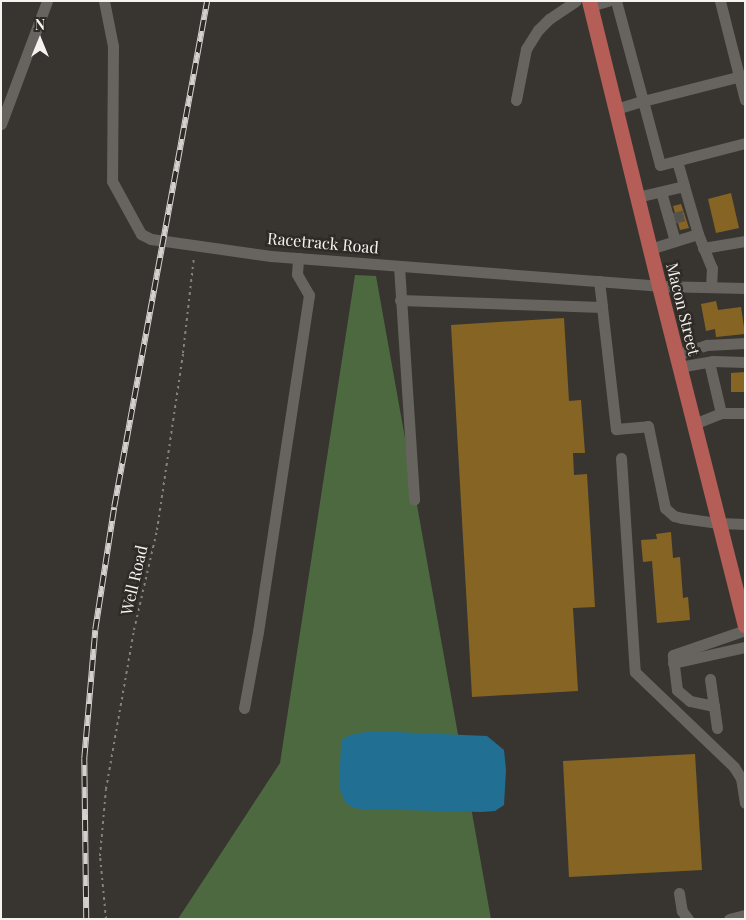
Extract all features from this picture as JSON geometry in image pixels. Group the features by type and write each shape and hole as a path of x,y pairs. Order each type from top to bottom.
{"main road":[{"name":"Macon Street","path":"590,3 658,286 745,625"}],"street":[{"path":"1,124 47,1"},
{"name":"Racetrack Road","path":"104,1 113,46 112,181 141,234 151,239 298,258 658,286 745,288"},
{"path":"516,100 526,49 538,30 549,19 576,1"},
{"path":"590,3 608,1"},
{"path":"616,1 660,165 745,143"},
{"path":"720,1 742,76 745,100"},
{"path":"616,109 742,76"},
{"path":"677,160 689,214 712,268 710,287"},
{"path":"637,197 684,186"},
{"path":"661,192 671,219 675,241"},
{"path":"650,249 698,234"},
{"path":"703,248 745,241"},
{"path":"244,708 258,632 309,295 297,274 298,258"},
{"path":"399,266 414,500"},
{"path":"599,282 616,428 648,426 665,508 668,513 682,518 745,524"},
{"path":"400,300 602,307"},
{"path":"678,361 707,345 745,343"},
{"path":"678,361 745,362"},
{"path":"709,362 721,413"},
{"path":"694,424 721,413 745,413"},
{"path":"621,458 635,672 734,767 741,778 745,803"},
{"path":"714,706 690,701 680,694 676,687 673,655 680,651 704,646 745,630"},
{"path":"673,663 745,647"},
{"path":"710,679 717,728"},
{"path":"680,893 682,911 688,919"},
{"path":"729,919 745,915"}],"path":[{"name":"Well Road","path":"106,919 100,856 106,789 134,630 157,530 183,353 196,246"}],"green space":[{"path":"355,275 376,276 491,919 178,919 280,763"}],"water":[{"path":"371,731 487,736 504,750 506,770 504,805 495,811 481,812 360,809 352,807 345,802 339,788 342,740 350,735"}],"building":[{"path":"731,193 739,228 716,233 708,199"},
{"path":"681,204 689,228 680,230 673,206"},
{"path":"716,301 718,310 741,307 745,334 716,337 715,329 706,331 701,304"},
{"path":"564,318 569,401 581,400 585,453 573,453 574,475 587,474 595,607 573,608 578,691 472,697 451,325"},
{"path":"745,372 745,392 731,392 731,373"},
{"path":"671,532 673,558 680,557 683,598 688,597 690,620 657,623 652,561 643,562 641,540 657,539 656,534"},
{"path":"695,754 702,870 569,877 563,761"}],"tunnel":[{"path":"673,218 686,215"}],"railway":[{"path":"86,919 84,759 95,630 114,507 207,1"}]}
